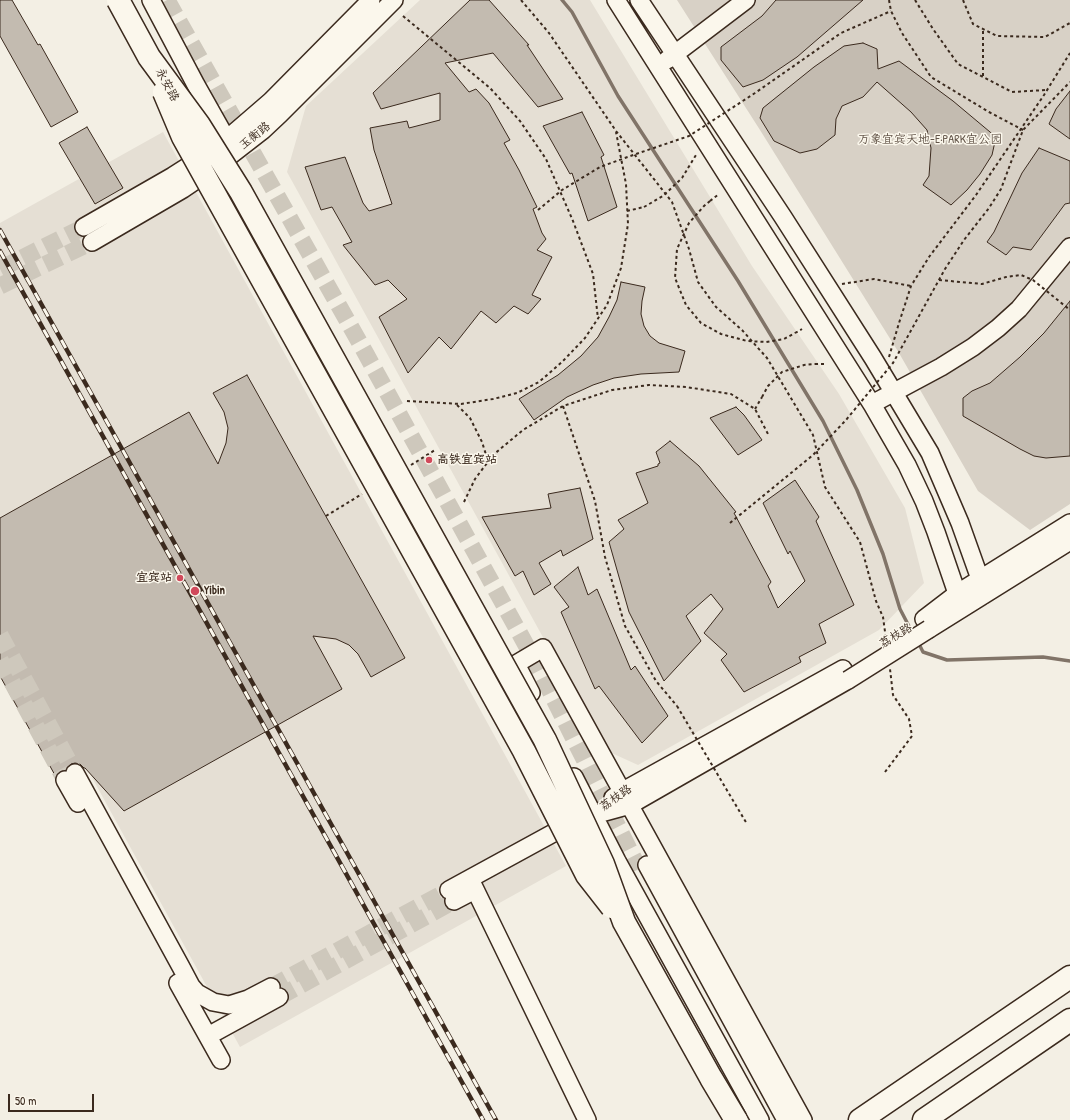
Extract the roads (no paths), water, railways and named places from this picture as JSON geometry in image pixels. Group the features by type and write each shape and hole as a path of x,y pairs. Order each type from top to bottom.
{"main road":[{"path":"118,0 149,57 199,125 241,192 545,740 603,864 624,922 736,1120"},
{"path":"860,1120 1070,977"},
{"path":"929,1116 1070,1020"}],"street":[{"name":"永安路","path":"123,0 175,100 213,162 538,745 575,822"},
{"path":"152,0 196,85 231,146"},
{"name":"玉衡路","path":"88,234 213,162 231,146 271,101 371,0"},
{"name":"玉衡路","path":"231,146 280,114 394,0"},
{"path":"616,0 872,404 907,465 936,532 960,601"},
{"path":"639,0 783,217 894,392 930,453 960,523 982,587"},
{"path":"658,67 746,0"},
{"path":"872,404 941,367 973,347 998,328 1019,309 1070,247"},
{"name":"荔枝路","path":"452,895 575,822 626,798 845,674 927,624 982,587 1070,522"},
{"name":"荔枝路","path":"982,587 1070,541"},
{"path":"760,1120 593,814 516,664 543,648 803,1120"},
{"path":"208,1036 275,992 229,1005 213,1002 197,994 180,968 70,777 208,1036 221,1060"},
{"path":"776,1120 643,867 786,1120"},
{"path":"472,884 587,1120"},
{"path":"711,1078 727,1120"}],"waterway":[{"path":"562,0 572,12 618,96 738,281 823,421 857,490 883,554 900,609 913,634"},
{"path":"918,642 923,652 947,660 1043,657 1070,661"}],"tunnel":[{"path":"167,0 366,354 537,665 639,869"},
{"path":"0,269 84,227"},
{"path":"0,286 92,242"},
{"path":"0,635 75,773"},
{"path":"0,660 65,780"},
{"path":"271,987 449,890"},
{"path":"279,997 454,901"}],"railway":[{"path":"0,230 496,1120"},
{"path":"0,251 483,1120"}],"place":[{"name":"高铁宜宾站","path":"429,460"},
{"name":"宜宾站","path":"180,578"},
{"name":"Yibin","path":"195,591"}],"park label":[{"name":"万象宜宾天地-E·PARK宜公园","path":"930,140"}]}
